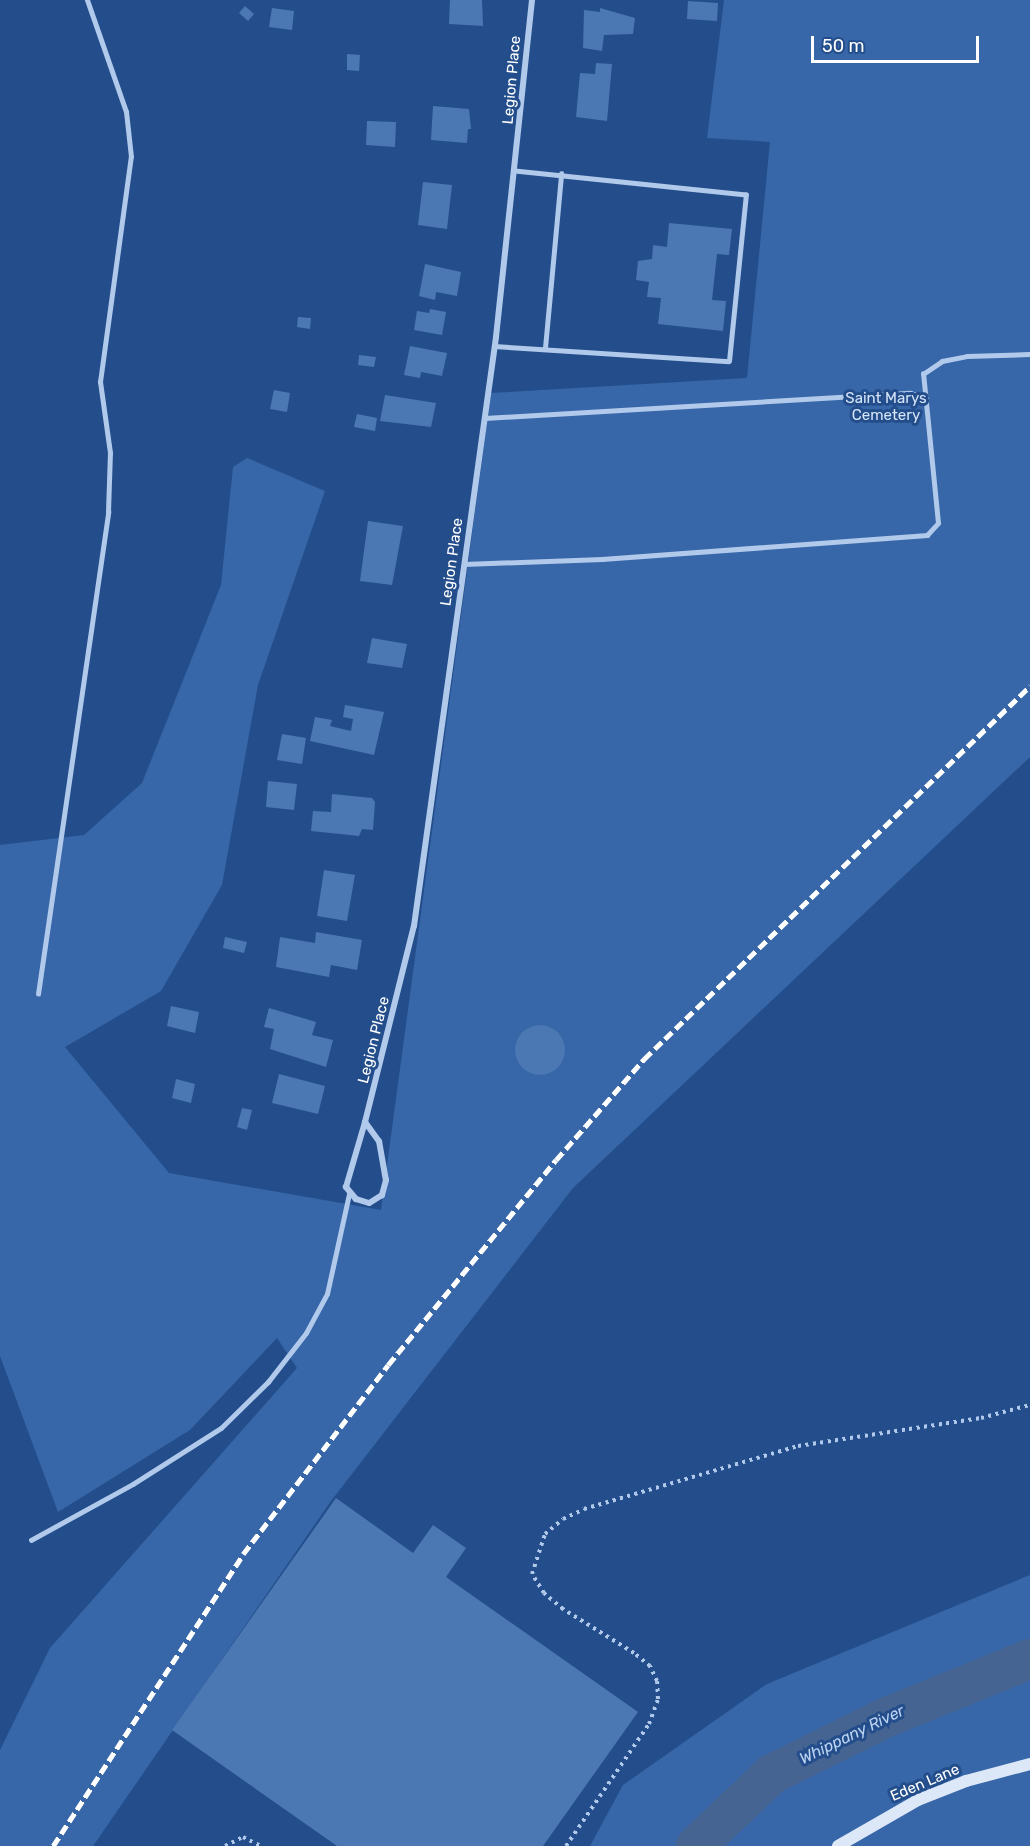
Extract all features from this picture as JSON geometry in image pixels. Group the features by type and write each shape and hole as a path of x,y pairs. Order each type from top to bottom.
{"street":[{"name":"Legion Place","path":"349,1194 347,1177 365,1122 414,926 485,418 515,171 532,0"},
{"path":"349,1194 369,1203 376,1201 386,1180 379,1141 365,1122"},
{"name":"Eden Lane","path":"838,1846 918,1800 966,1781 1030,1764"}],"lane":[{"path":"38,994 108,512 110,453 100,382 131,157 126,112 87,0"},
{"path":"494,346 729,361 746,195 515,171"},
{"path":"545,348 561,174"},
{"path":"464,564 602,559 927,535 938,523 923,374 942,361 1030,354"},
{"path":"485,418 910,393 926,398"},
{"path":"31,1540 133,1484 221,1428 268,1382 306,1333 327,1294 349,1194"}],"path":[{"path":"566,1846 649,1724 658,1699 658,1690 650,1666 544,1593 532,1574 545,1534 563,1519 584,1509 798,1446 981,1418 1030,1405"},
{"path":"225,1846 243,1837 261,1846"}],"green space":[{"name":"Saint Marys Cemetery","path":"724,0 1030,0 1030,757 573,1188 331,1501 93,1846 0,1846 0,1750 50,1648 297,1368 277,1338 190,1430 58,1512 0,1356 0,845 84,835 142,783 221,585 233,467 247,458 325,491 258,685 222,885 161,991 65,1047 169,1173 381,1210 491,393 747,378 770,142 707,138"},
{"path":"1030,1575 1030,1846 590,1846 623,1785 767,1684"}],"building":[{"path":"450,0 482,0 483,26 449,24"},
{"path":"688,1 718,3 717,21 687,19"},
{"path":"245,6 254,14 248,21 239,13"},
{"path":"272,8 294,11 292,30 269,27"},
{"path":"600,8 635,18 633,34 604,35 602,51 583,48 584,10 600,12"},
{"path":"347,54 360,55 359,71 347,70"},
{"path":"596,63 612,64 607,121 576,117 580,73 595,74"},
{"path":"433,106 469,109 471,129 468,129 467,143 431,140"},
{"path":"367,121 396,122 395,147 366,145"},
{"path":"423,182 452,185 447,229 418,225"},
{"path":"669,223 732,229 729,255 717,254 712,300 726,301 723,331 658,324 661,298 647,297 649,282 636,280 638,261 652,259 653,245 667,247"},
{"path":"425,264 461,272 457,296 436,292 435,300 419,296"},
{"path":"430,309 446,312 442,335 414,330 417,311 429,313"},
{"path":"298,317 311,318 310,329 297,327"},
{"path":"410,346 447,353 442,376 421,372 420,378 404,375"},
{"path":"359,355 376,357 374,367 358,365"},
{"path":"274,390 290,393 287,412 270,409"},
{"path":"385,395 436,403 431,427 380,421"},
{"path":"357,414 377,418 375,431 354,427"},
{"path":"368,521 403,526 392,585 360,581"},
{"path":"372,638 407,644 402,668 367,663"},
{"path":"345,705 384,712 374,755 310,741 315,717 332,720 330,726 351,731 353,719 343,717"},
{"path":"282,734 306,738 302,764 277,760"},
{"path":"268,781 297,784 294,810 266,807"},
{"path":"332,794 372,798 375,802 373,830 362,829 359,836 311,831 313,811 331,812"},
{"path":"324,870 355,875 347,921 317,916"},
{"path":"316,932 362,940 357,970 331,965 329,977 276,967 280,937 315,943"},
{"path":"225,937 247,942 244,953 223,948"},
{"path":"171,1006 199,1012 195,1033 167,1026"},
{"path":"269,1008 316,1022 312,1035 333,1040 326,1067 270,1049 274,1029 264,1027"},
{"path":"535,1025 545,1025 558,1032 565,1045 565,1055 558,1068 545,1075 535,1075 526,1071 519,1064 515,1055 515,1045 519,1036 526,1029"},
{"path":"279,1074 325,1086 318,1114 272,1103"},
{"path":"176,1079 195,1084 191,1103 172,1098"},
{"path":"242,1108 252,1110 247,1130 237,1127"},
{"path":"336,1498 413,1553 433,1525 466,1548 446,1577 638,1712 543,1846 337,1846 172,1730"}],"waterway":[{"name":"Whippany River","path":"696,1846 772,1774 887,1717 1030,1659"}],"railway":[{"path":"53,1846 243,1554 388,1365 556,1160 644,1059 1030,686"}]}
